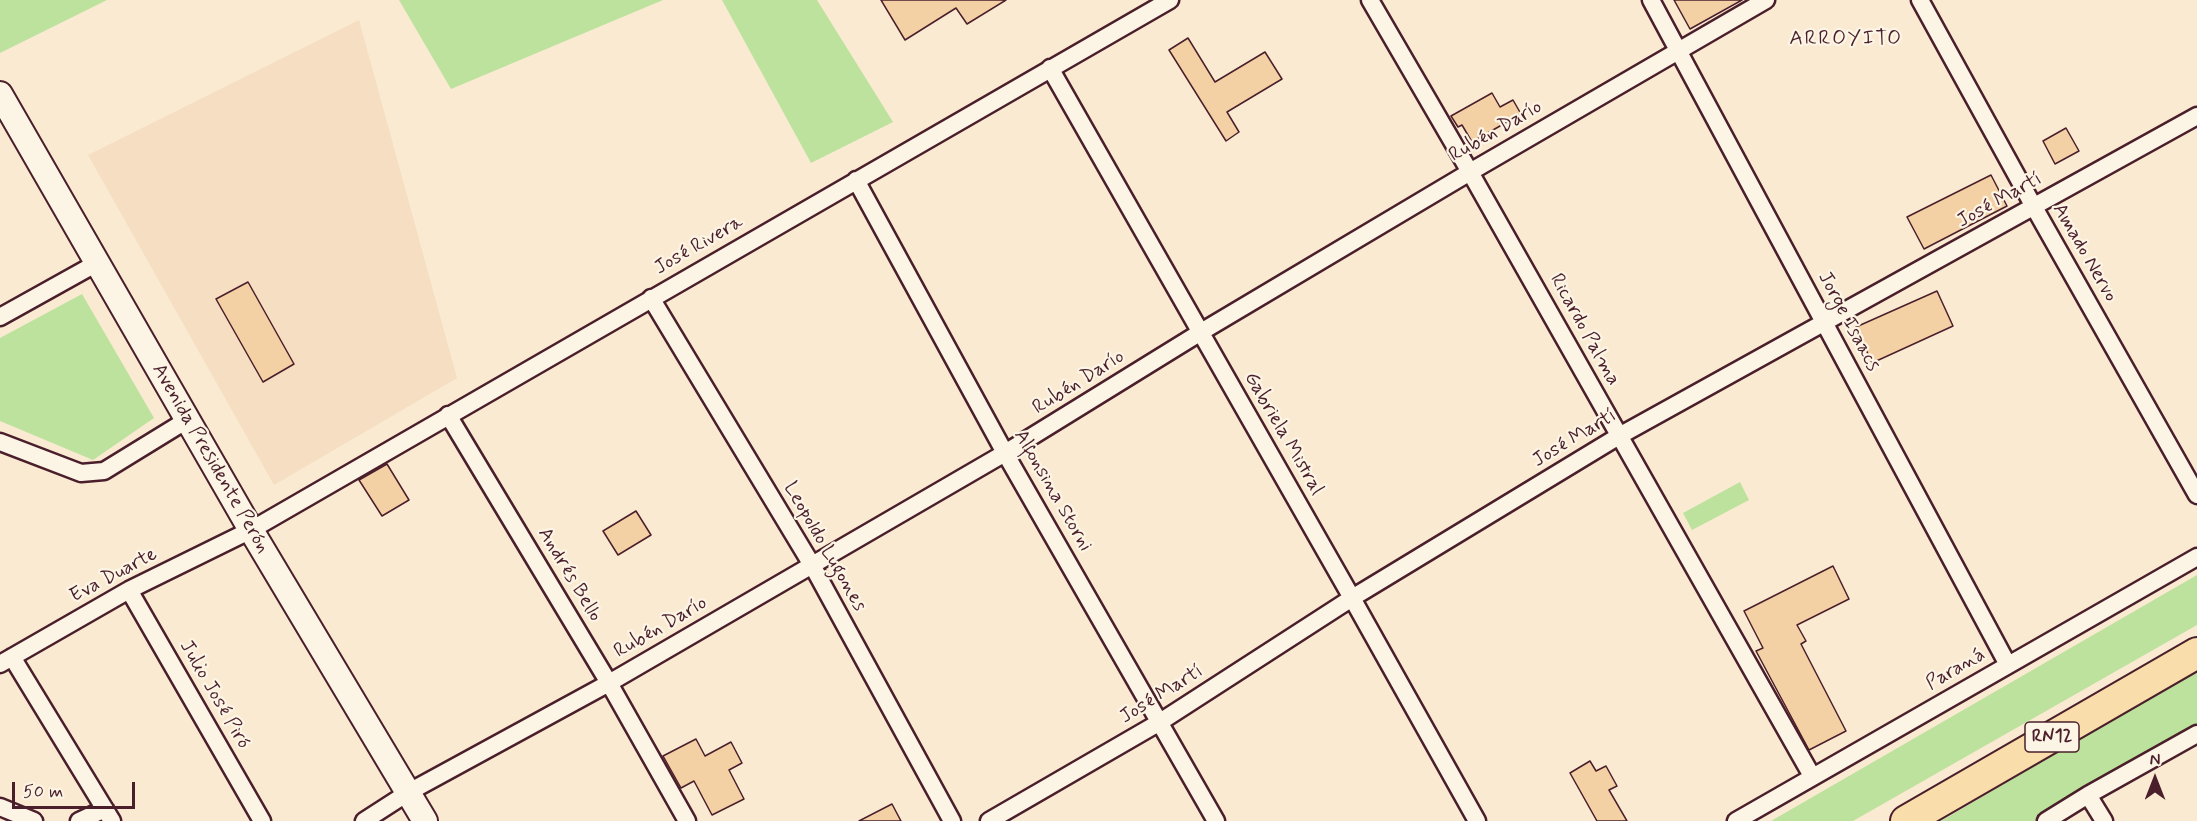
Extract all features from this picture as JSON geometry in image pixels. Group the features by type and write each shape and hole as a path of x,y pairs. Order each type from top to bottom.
{"highway":[{"name":"RN12","path":"1906,821 2197,653"}],"main road":[{"name":"Avenida Presidente Perón","path":"0,94 251,530 425,821"}],"street":[{"name":"José Rivera","path":"251,530 1170,0"},
{"name":"Ricardo Palma","path":"1370,0 1812,776"},
{"name":"Jorge Isaacs","path":"1651,0 2008,665"},
{"name":"Rubén Darío","path":"364,821 409,792 609,683 1005,453 1201,332 1766,0"},
{"name":"Amado Nervo","path":"1920,0 2197,495"},
{"name":"Gabriela Mistral","path":"1050,68 1477,821"},
{"name":"José Martí","path":"989,821 1160,722 1352,598 1619,436 2197,116"},
{"name":"Alfonsina Storni","path":"856,180 1005,453 1216,821"},
{"path":"0,317 97,263"},
{"name":"Leopoldo Lugones","path":"651,298 812,565 952,821"},
{"name":"Andrés Bello","path":"448,415 609,683 687,821"},
{"path":"0,442 81,473 104,471 187,420"},
{"name":"Eva Duarte","path":"6,660 129,590 251,530"},
{"name":"Paraná","path":"1736,821 2197,557"},
{"name":"Julio José Piró","path":"129,590 262,821"},
{"path":"6,660 109,815 79,821"},
{"path":"2046,821 2197,734"},
{"path":"2088,795 2104,821"},
{"path":"0,807 34,821"}],"shaded area":[{"path":"359,20 457,378 274,485 88,155"}],"green space":[{"path":"0,0 107,0 0,53"},
{"path":"399,0 663,0 451,89"},
{"path":"722,0 817,0 893,122 811,163"},
{"path":"82,294 154,418 93,460 0,421 0,338"},
{"path":"1740,482 1749,500 1692,530 1683,513"},
{"path":"2197,575 2197,625 1853,821 1771,821"},
{"path":"2197,670 2197,730 2034,821 1941,821"}],"building":[{"path":"881,0 1006,0 967,24 956,8 905,40"},
{"path":"1674,0 1742,0 1690,29"},
{"path":"1188,38 1215,82 1265,52 1282,79 1227,112 1239,132 1226,141 1169,50"},
{"path":"1492,93 1500,107 1513,100 1521,114 1472,142 1462,125 1458,127 1451,116"},
{"path":"2066,128 2079,151 2055,164 2043,141"},
{"path":"1991,175 2007,206 1924,249 1907,217"},
{"path":"248,282 294,364 263,382 216,299"},
{"path":"1937,291 1953,326 1872,363 1856,327"},
{"path":"387,464 409,500 382,516 359,480"},
{"path":"636,511 651,535 618,555 603,531"},
{"path":"1833,566 1849,599 1797,625 1806,641 1801,644 1846,731 1809,750 1756,651 1763,648 1744,611"},
{"path":"696,739 705,756 731,742 742,763 729,770 744,799 712,815 694,781 681,788 663,756"},
{"path":"1590,761 1596,771 1606,766 1617,786 1609,790 1627,821 1597,821 1570,773"},
{"path":"892,804 901,821 859,821"}],"district":[{"name":"ARROYITO","path":"1846,40"}]}
